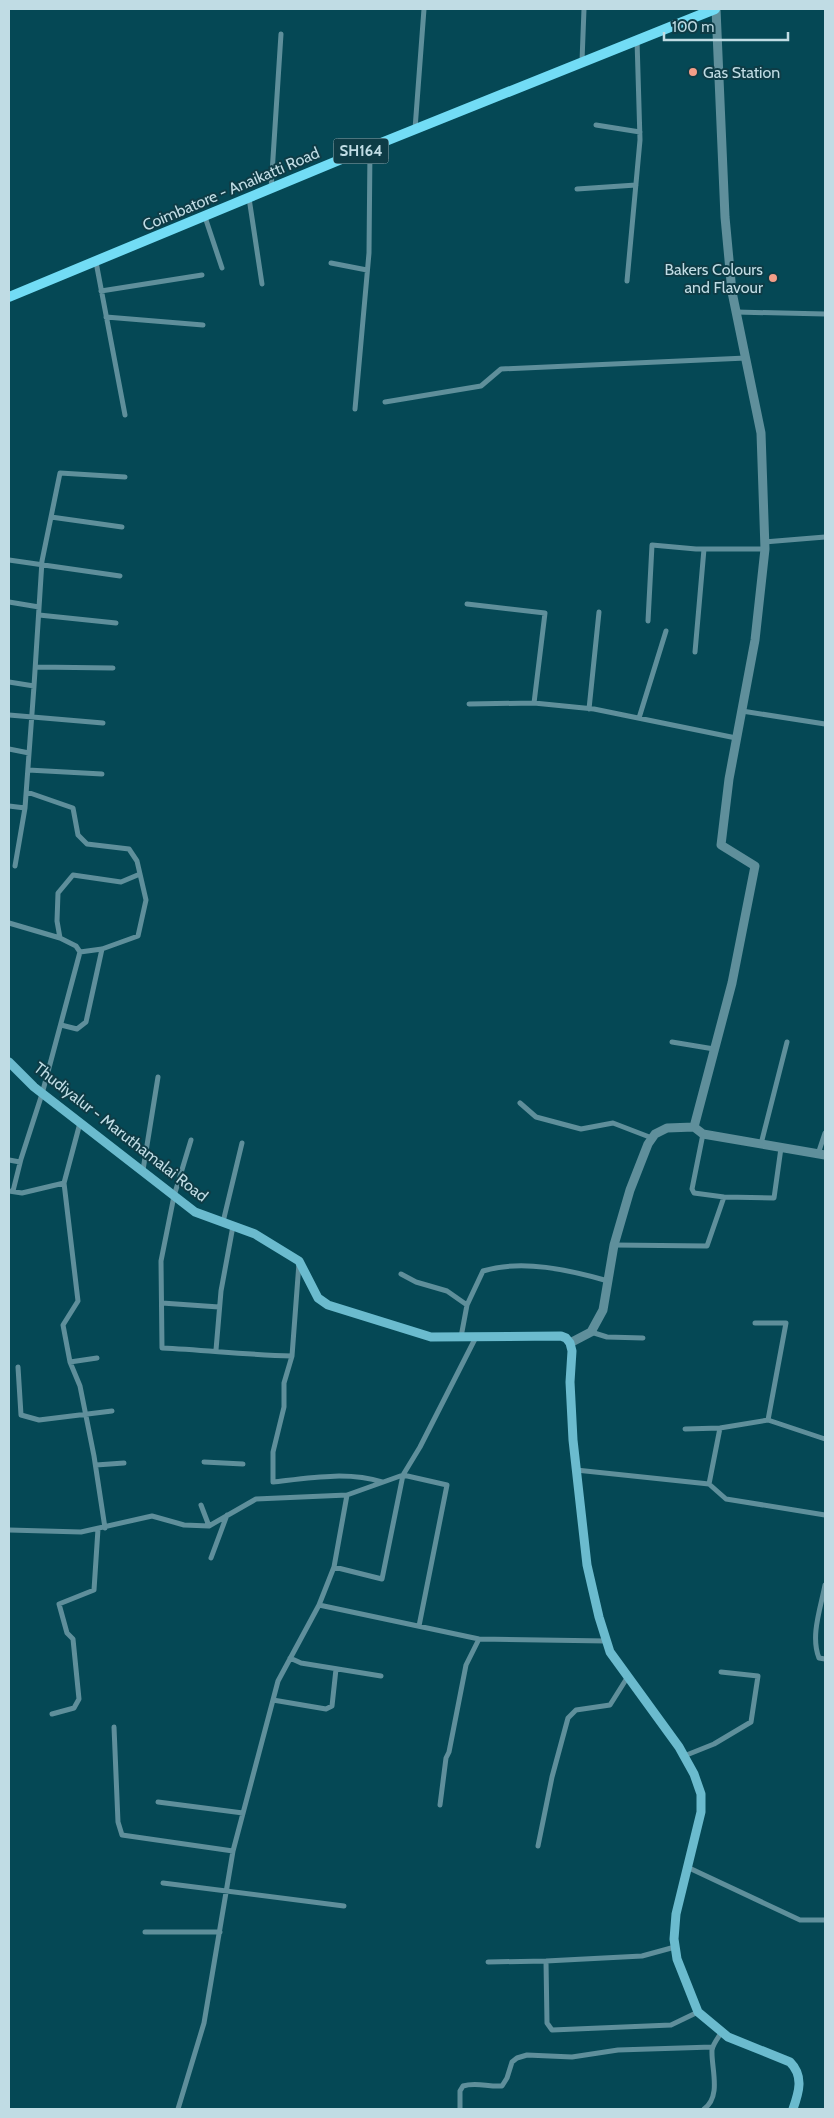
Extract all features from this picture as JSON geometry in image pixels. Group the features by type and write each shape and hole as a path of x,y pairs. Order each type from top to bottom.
{"main road":[{"name":"Coimbatore - Anaikatti Road","path":"9,297 582,61 716,9"},
{"name":"Thudiyalur - Maruthamalai Road","path":"9,1062 42,1094 143,1170 195,1212 256,1234 299,1261"},
{"path":"299,1261 318,1298 328,1305 431,1337 561,1336 570,1343 572,1351 570,1382 573,1440 587,1565 610,1652 684,1756 702,1794 701,1812 676,1914 674,1939 677,1960 698,2012 722,2033 790,2062 795,2067 800,2081 793,2109"}],"street":[{"path":"415,130 424,9"},
{"path":"582,61 584,9"},
{"path":"694,1127 732,983 755,866 721,845 729,779 755,640 764,546 761,432 732,292 726,216 716,9"},
{"path":"270,189 281,34"},
{"path":"627,282 640,132 637,40"},
{"path":"596,125 640,132"},
{"path":"355,409 368,270 370,148"},
{"path":"577,189 636,186"},
{"path":"249,198 262,284"},
{"path":"204,217 222,268"},
{"path":"96,262 125,415"},
{"path":"331,263 368,270"},
{"path":"101,291 202,274"},
{"path":"736,312 825,314"},
{"path":"106,318 203,325"},
{"path":"385,402 481,386 500,369 746,358"},
{"path":"15,866 27,792 42,564 60,474 125,477"},
{"path":"51,517 122,527"},
{"path":"648,621 652,545 704,549 764,546 825,537"},
{"path":"695,652 704,549"},
{"path":"9,560 120,576"},
{"path":"9,602 39,607"},
{"path":"467,604 545,614 534,703"},
{"path":"589,709 599,612"},
{"path":"39,615 116,623"},
{"path":"639,718 666,631"},
{"path":"36,667 113,668"},
{"path":"9,682 34,686"},
{"path":"469,704 534,703 589,709 736,738"},
{"path":"742,711 825,724"},
{"path":"9,716 103,723"},
{"path":"9,749 30,753"},
{"path":"28,770 102,774"},
{"path":"27,792 73,808 78,835 87,844 129,849 137,861 146,900 138,936 102,949 80,952"},
{"path":"9,806 25,808"},
{"path":"60,938 57,920 58,893 73,875 121,882 140,874"},
{"path":"9,923 60,938 76,946 80,952 42,1094 11,1191 22,1193 64,1182"},
{"path":"61,1025 77,1029 86,1022 102,949"},
{"path":"672,1042 714,1049"},
{"path":"761,1144 787,1042"},
{"path":"143,1170 158,1078"},
{"path":"520,1103 536,1117 554,1122 581,1129 613,1123 652,1138"},
{"path":"80,1123 64,1182 78,1301 63,1325 70,1362 80,1386 86,1414 105,1528"},
{"path":"570,1343 591,1332 603,1310 614,1245 642,1154 655,1134 667,1128 694,1127 703,1134 822,1155 825,1133"},
{"path":"703,1134 692,1190 694,1193 724,1197 774,1198 781,1148"},
{"path":"191,1140 174,1196 161,1261 162,1348 216,1350 247,1355 292,1356"},
{"path":"223,1222 242,1143"},
{"path":"9,1160 20,1162"},
{"path":"614,1245 707,1246 724,1197"},
{"path":"216,1350 219,1307 233,1226"},
{"path":"299,1261 292,1356 284,1383 284,1407 273,1452 273,1482 321,1477 366,1477 382,1482"},
{"path":"461,1337 467,1305 483,1271 495,1267 542,1267 567,1270 608,1281"},
{"path":"401,1274 416,1282 447,1291 467,1305"},
{"path":"162,1303 219,1307"},
{"path":"755,1323 786,1323 768,1420"},
{"path":"591,1332 606,1337 643,1338"},
{"path":"334,1567 382,1579 403,1475 420,1447 476,1337"},
{"path":"70,1362 97,1358"},
{"path":"18,1367 21,1415 39,1420 112,1411"},
{"path":"685,1430 720,1428 768,1420 825,1439"},
{"path":"709,1484 720,1428"},
{"path":"204,1462 243,1464"},
{"path":"96,1465 124,1463"},
{"path":"576,1470 709,1484 726,1498 825,1515"},
{"path":"9,1530 81,1532 152,1516 184,1525 209,1526 256,1499 347,1494 403,1475 447,1485 419,1626"},
{"path":"178,2109 204,2023 233,1851 278,1681 319,1605 334,1567 347,1494"},
{"path":"201,1505 209,1526"},
{"path":"211,1558 227,1515"},
{"path":"52,1714 74,1708 79,1699 73,1639 67,1633 59,1604 94,1590 98,1529"},
{"path":"825,1585 815,1638 819,1658 825,1659"},
{"path":"319,1605 479,1639 607,1641"},
{"path":"440,1805 446,1758 449,1752 466,1665 479,1639"},
{"path":"290,1658 301,1663 381,1676"},
{"path":"273,1700 326,1709 332,1706 336,1669"},
{"path":"684,1756 714,1744 751,1722 758,1676 721,1672"},
{"path":"538,1846 552,1777 568,1718 576,1710 610,1705 627,1678"},
{"path":"114,1727 118,1822 122,1835 233,1851"},
{"path":"158,1802 243,1813"},
{"path":"687,1867 800,1920 825,1920"},
{"path":"163,1883 344,1906"},
{"path":"146,1932 220,1932"},
{"path":"488,1962 642,1956 675,1947"},
{"path":"546,1961 547,2023 552,2030 671,2025 698,2012"},
{"path":"704,2109 713,2098 715,2077 712,2047 722,2033"},
{"path":"460,2109 460,2091 462,2086 472,2083 491,2087 502,2086 508,2078 512,2062 516,2058 527,2056 572,2057 618,2050 712,2047"}],"place":[{"name":"Gas Station","path":"693,72"},
{"name":"Bakers Colours and Flavour","path":"773,278"}]}
